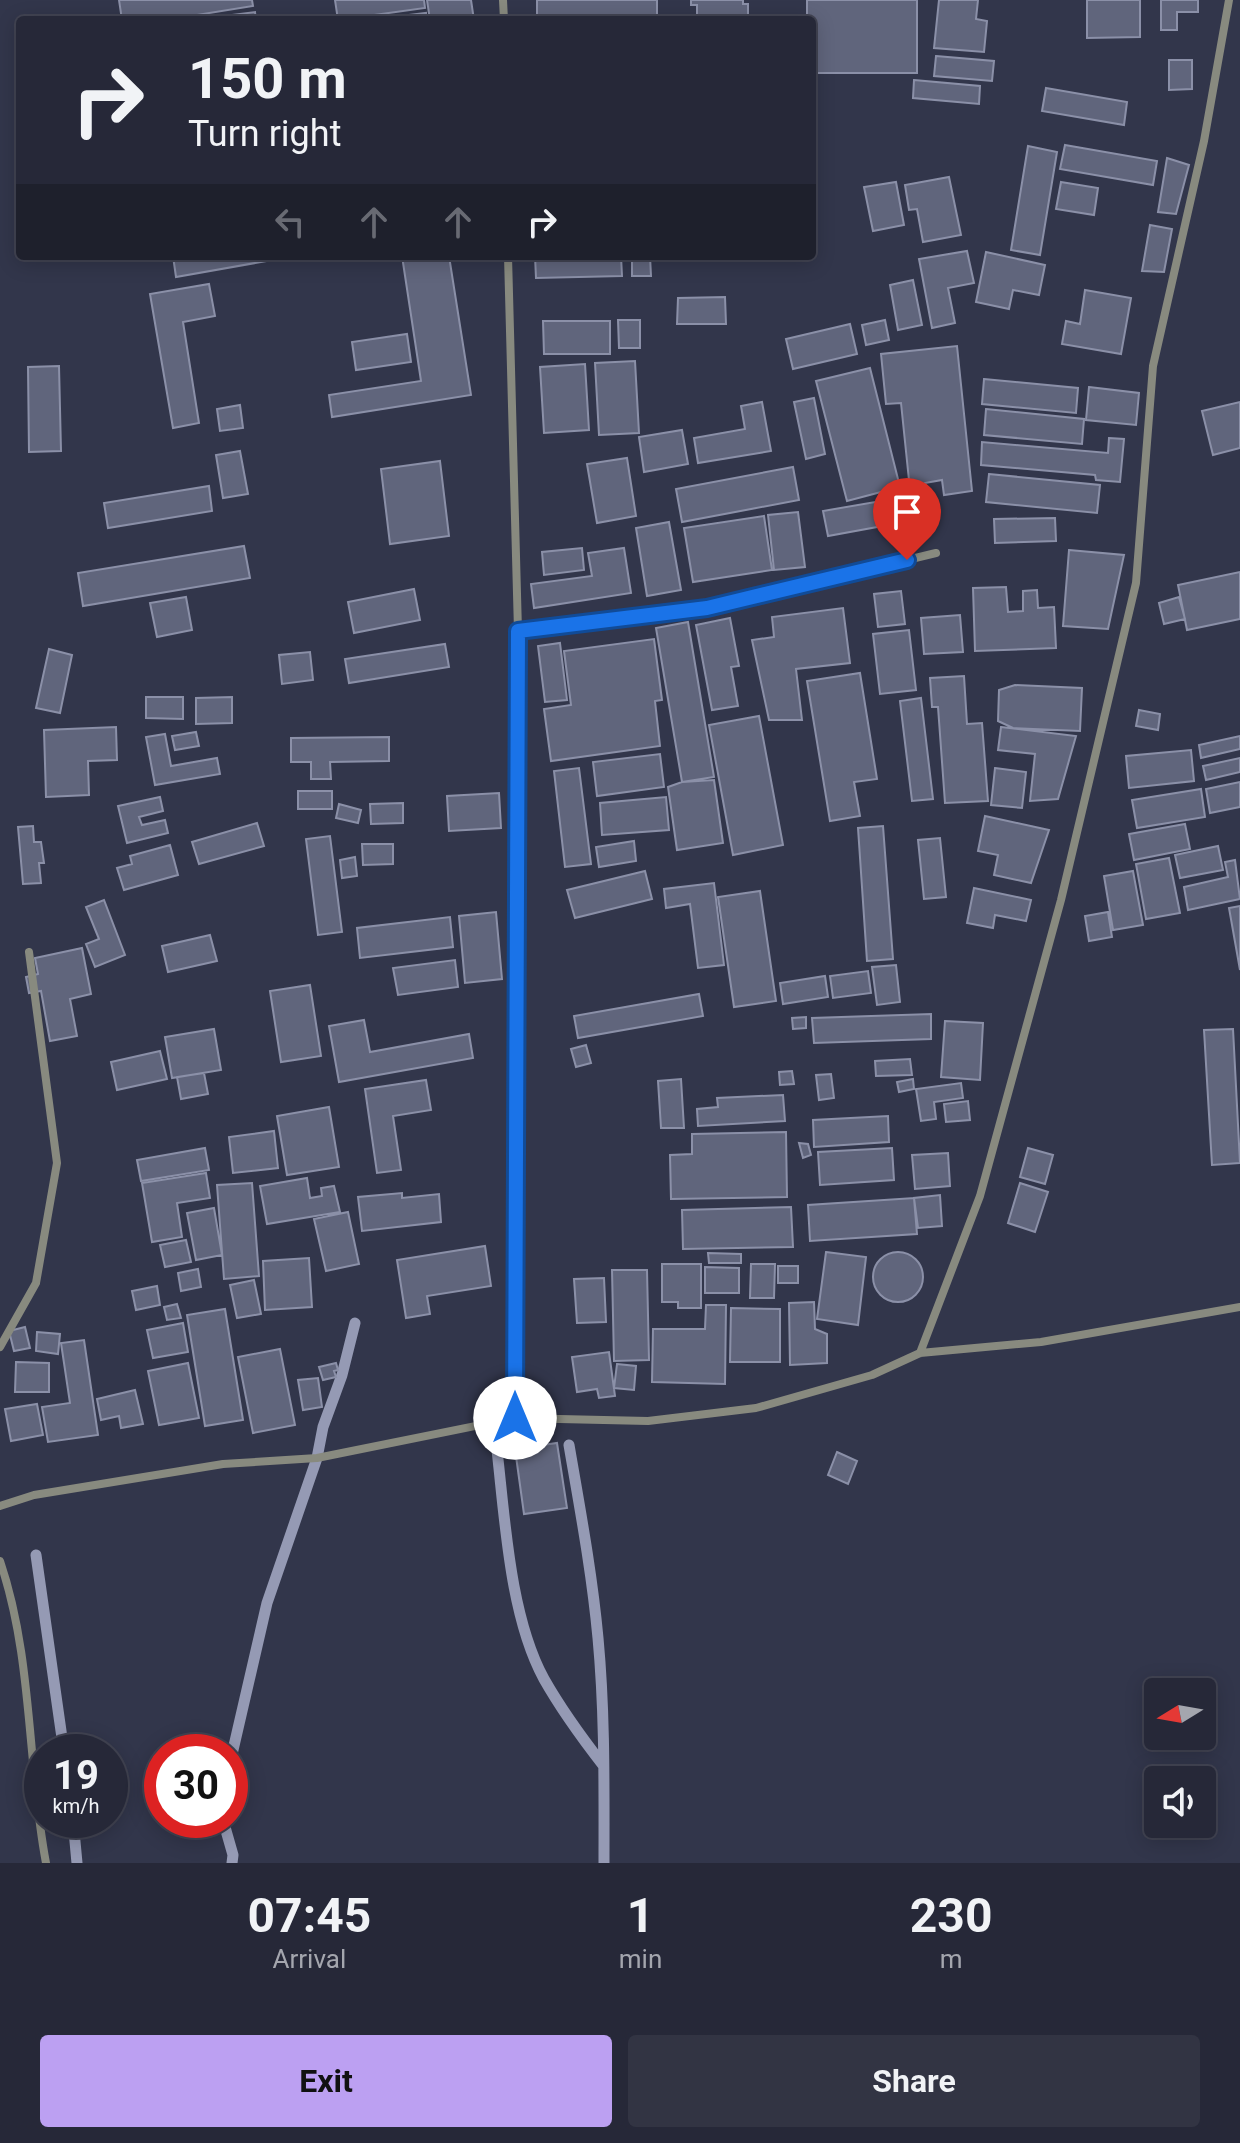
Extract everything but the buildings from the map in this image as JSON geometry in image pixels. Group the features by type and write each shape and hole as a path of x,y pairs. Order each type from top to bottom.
{"street":[{"path":"920,1353 984,1182 1061,900 1136,583 1153,366 1204,141 1229,0"},
{"path":"508,260 518,631 515,1418"},
{"path":"518,631 707,608 936,553"},
{"path":"0,1347 36,1283 57,1163 29,952"},
{"path":"0,1506 34,1495 223,1464 317,1458 515,1418 648,1421 756,1408 872,1375 920,1353 1041,1342 1240,1307"},
{"path":"0,1561 10,1591 25,1677 39,1825 46,1863"}],"waterway":[{"path":"237,1734 267,1603 317,1458 323,1427 342,1375 355,1323"},
{"path":"569,1445 598,1638 603,1722 604,1863"},
{"path":"497,1450 506,1537 523,1627 544,1679 603,1765"},
{"path":"36,1555 61,1734"},
{"path":"75,1838 77,1863"},
{"path":"228,1838 232,1863"}],"route":[{"path":"515,1418 518,631 707,608 907,560"}]}
